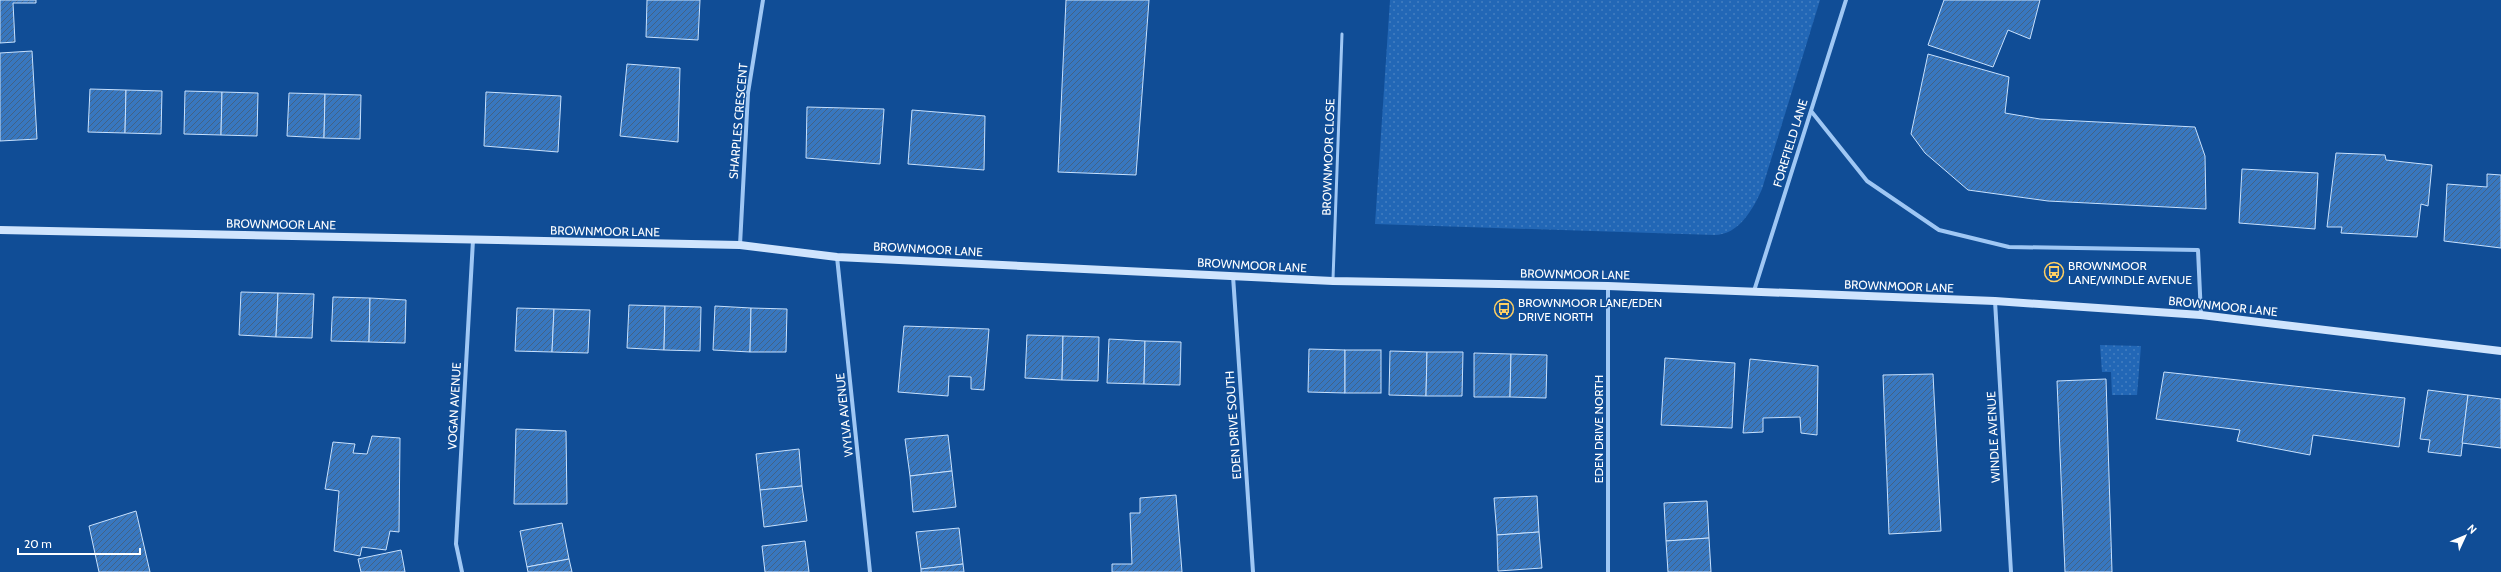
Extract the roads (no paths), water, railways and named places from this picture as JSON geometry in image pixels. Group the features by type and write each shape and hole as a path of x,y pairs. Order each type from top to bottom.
{"street":[{"name":"SHARPLES CRESCENT","path":"740,245 748,93 763,0"},
{"name":"FOREFIELD LANE","path":"1754,293 1846,0"},
{"path":"1811,111 1867,181 1939,230 2009,247 2198,250 2201,314"},
{"name":"BROWNMOOR LANE","path":"0,230 740,245 837,257 1333,281 1608,286 1995,302 2201,314 2501,351"},
{"name":"VOGAN AVENUE","path":"462,572 456,544 473,240"},
{"name":"WYLVA AVENUE","path":"837,257 870,572"},
{"name":"EDEN DRIVE SOUTH","path":"1232,276 1253,572"},
{"name":"EDEN DRIVE NORTH","path":"1608,286 1608,572"},
{"name":"WINDLE AVENUE","path":"1995,302 2011,572"}],"lane":[{"name":"BROWNMOOR CLOSE","path":"1333,281 1342,34"}],"place":[{"name":"BROWNMOOR LANE/WINDLE AVENUE","path":"2054,272"},
{"name":"BROWNMOOR LANE/EDEN DRIVE NORTH","path":"1504,309"}]}
